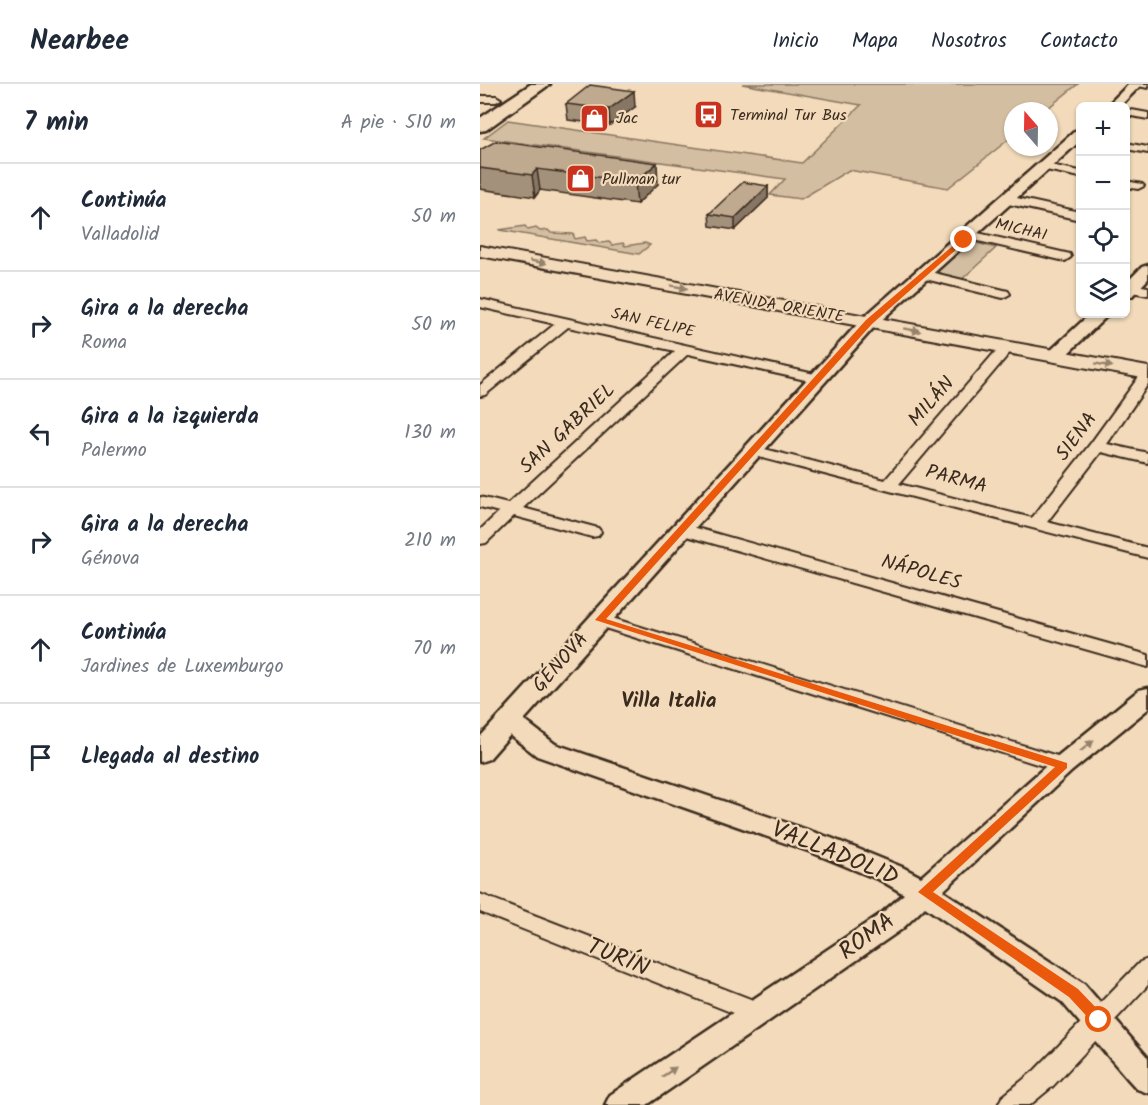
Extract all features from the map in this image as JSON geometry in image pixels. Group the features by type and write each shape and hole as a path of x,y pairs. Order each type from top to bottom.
{"main road":[{"path":"480,126 487,106 518,84"},
{"path":"487,106 542,84"},
{"name":"AVENIDA ORIENTE","path":"480,234 1148,355"},
{"name":"AVENIDA ORIENTE","path":"480,251 1148,374"},
{"path":"621,277 637,276 650,265"}],"street":[{"path":"1117,102 1136,84"},
{"path":"1142,84 1148,85"},
{"path":"1130,113 1148,116"},
{"name":"GÉNOVA","path":"480,753 869,322 1076,140"},
{"path":"1130,147 1148,150"},
{"path":"1045,167 1076,173"},
{"path":"1130,185 1138,186"},
{"path":"1008,200 1076,215"},
{"name":"MICHAI","path":"969,235 1065,257"},
{"path":"1130,288 1148,270"},
{"path":"922,274 1003,294"},
{"path":"1130,290 1148,291"},
{"name":"SAN FELIPE","path":"480,303 819,379"},
{"path":"1055,356 1095,318"},
{"path":"480,392 566,322"},
{"name":"MILÁN","path":"889,485 1007,347"},
{"name":"SAN GABRIEL","path":"480,539 685,349"},
{"name":"SIENA","path":"1037,523 1097,446 1148,374"},
{"path":"1097,446 1148,458"},
{"name":"PARMA","path":"753,451 1148,553"},
{"path":"480,502 592,532"},
{"name":"NÁPOLES","path":"682,529 1148,661"},
{"path":"600,620 1063,765"},
{"name":"ROMA","path":"621,1105 858,945 924,892 1063,765 1148,696"},
{"name":"VALLADOLID","path":"508,722 546,750 843,853 892,874 924,892 1073,993 1099,1020 1116,1045 1148,1079"},
{"name":"TURÍN","path":"480,903 757,1012"},
{"path":"1011,1105 1044,1078 1148,969"}],"shaded area":[{"path":"742,84 1078,84 1055,102 1004,102 1004,143 948,188 849,170 801,199 770,195 785,179 484,138 508,120 802,163 861,105"},
{"path":"525,226 528,230 536,228 540,231 548,230 551,233 573,234 575,239 585,237 587,241 609,242 612,245 645,243 650,245 639,254 499,230"},
{"path":"964,240 996,248 960,281 930,273"}],"building":[{"path":"590,85 634,91 609,109 566,104"},
{"path":"496,141 657,163 635,182 537,169 532,175 480,168 480,150"},
{"path":"743,182 768,186 735,218 709,214"}],"place":[{"name":"Terminal Tur Bus","path":"709,115"},
{"name":"Jac","path":"595,118"},
{"name":"Pullman tur","path":"581,179"}],"district":[{"name":"Villa Italia","path":"669,701"}],"route":[{"path":"964,240 869,322 600,620 1063,765 924,892 1073,993 1091,1009 1099,1020"}]}
